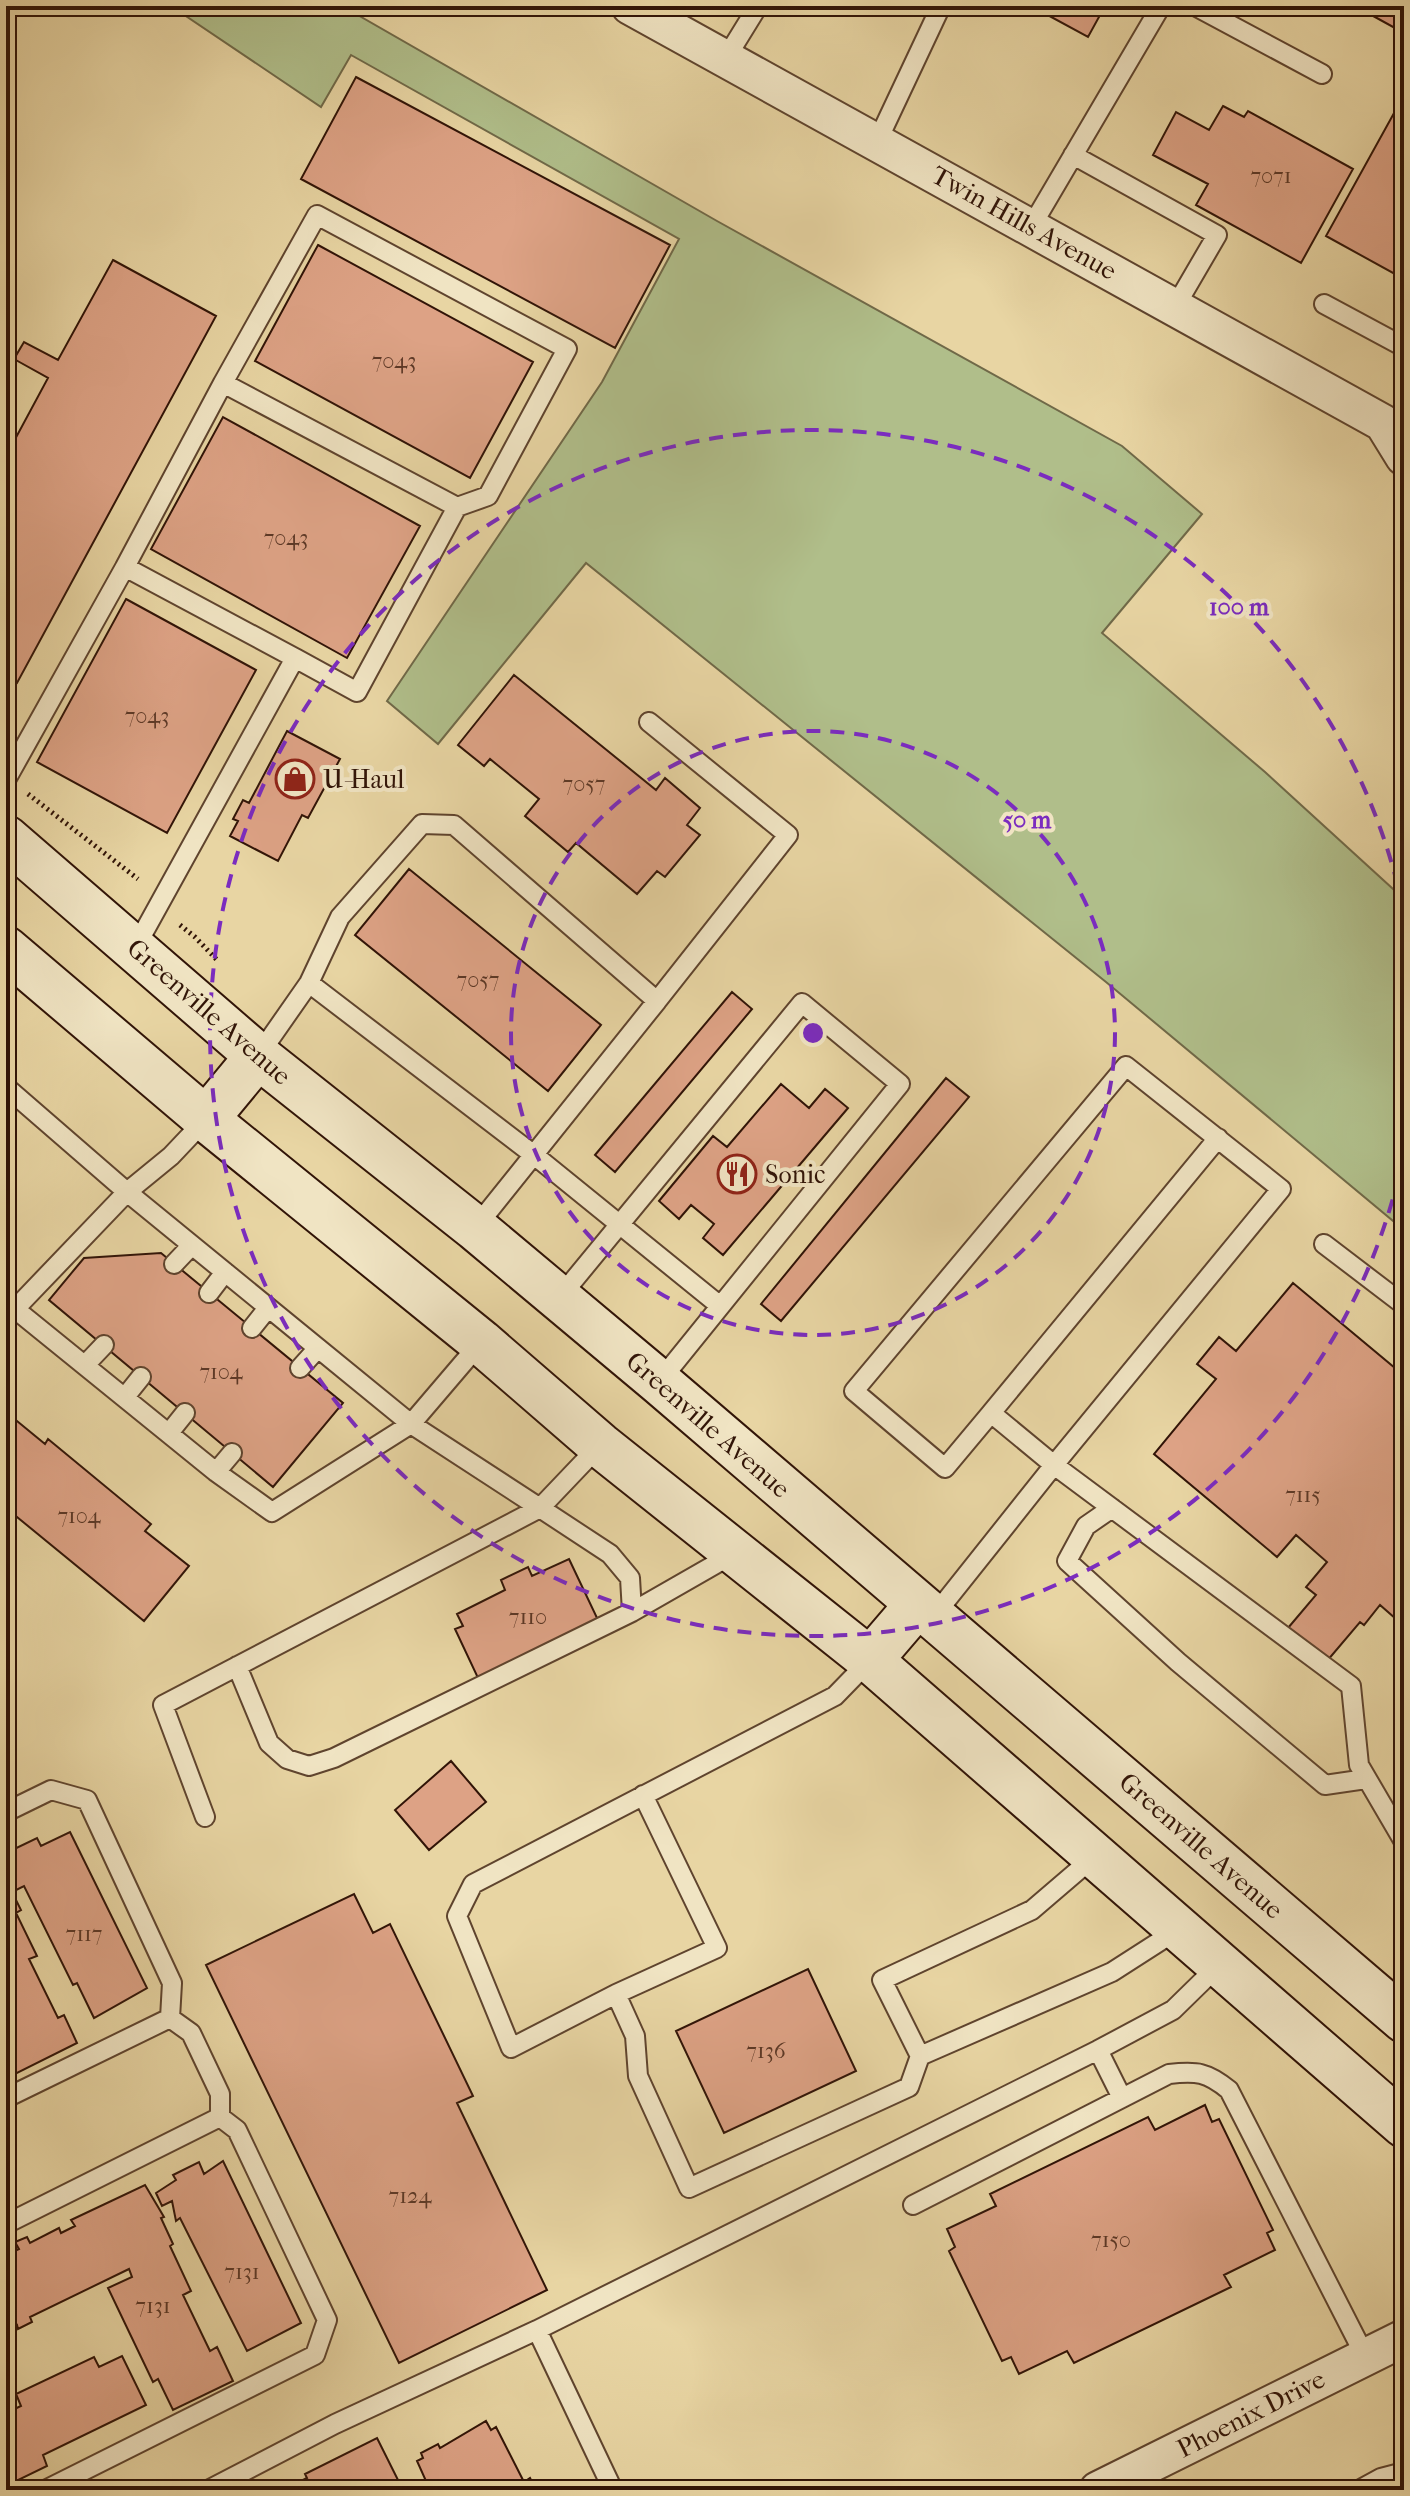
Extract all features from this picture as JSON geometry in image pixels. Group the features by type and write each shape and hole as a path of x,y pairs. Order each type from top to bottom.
{"main road":[{"name":"Greenville Avenue","path":"6,838 258,1056 475,1228 659,1382 1404,2020"},
{"path":"6,949 206,1119 481,1342 600,1445 870,1660 1404,2125"},
{"path":"206,1119 258,1056"},
{"path":"870,1660 925,1611"}],"street":[{"name":"Twin Hills Avenue","path":"630,6 1175,307 1394,417 1404,457"},
{"name":"Phoenix Drive","path":"1098,2490 1147,2480 1365,2356 1404,2338"}],"lane":[{"path":"726,58 758,6"},
{"path":"877,142 941,6"},
{"path":"1031,227 1161,6"},
{"path":"1195,6 1322,74"},
{"path":"1073,155 1217,235 1175,307"},
{"path":"6,780 317,215 567,349 488,496 457,507 357,692 125,567"},
{"path":"1324,304 1404,347"},
{"path":"223,383 457,507"},
{"path":"135,948 295,658"},
{"path":"475,1228 788,835 649,722"},
{"path":"258,1056 309,983 340,917 422,824 454,825 657,1001"},
{"path":"309,983 534,1155 719,1305"},
{"path":"559,1298 802,1003 900,1084 659,1382"},
{"path":"925,1611 1054,1465 1281,1189 1218,1138 1126,1066 854,1391 945,1468 1218,1138"},
{"path":"6,1087 127,1192 411,1424 610,1554 630,1578 632,1612"},
{"path":"206,1119 171,1156 127,1192 10,1305 216,1472 272,1512 411,1424 481,1342"},
{"path":"1324,1244 1404,1305"},
{"path":"174,1264 192,1245"},
{"path":"209,1293 225,1272"},
{"path":"252,1328 268,1308"},
{"path":"85,1365 104,1345"},
{"path":"300,1368 318,1348"},
{"path":"125,1397 141,1377"},
{"path":"169,1433 185,1413"},
{"path":"991,1413 1054,1465 1351,1686 1359,1765 1404,1842"},
{"path":"205,1817 163,1705 540,1508 600,1445"},
{"path":"216,1472 232,1453"},
{"path":"1112,1508 1086,1526 1067,1561 1178,1662 1325,1785 1366,1779"},
{"path":"237,1666 269,1743 287,1759 309,1766 334,1758 632,1612 735,1553"},
{"path":"643,1795 717,1948 616,1994 511,2048 457,1916 473,1884 643,1795 835,1696 870,1660"},
{"path":"6,1812 51,1790 87,1800 172,1983 170,2018"},
{"path":"616,1994 635,2036 638,2076 689,2188 909,2087 920,2056 882,1980 1032,1910 1095,1856"},
{"path":"920,2056 1112,1972 1179,1929"},
{"path":"208,2490 335,2424 537,2330 1098,2050 1173,2010 1220,1964"},
{"path":"6,2098 170,2018"},
{"path":"170,2018 191,2033 220,2094 220,2117"},
{"path":"1098,2050 1122,2098"},
{"path":"913,2205 1169,2074 1194,2071 1213,2077 1229,2090 1365,2356"},
{"path":"6,2224 220,2117"},
{"path":"45,2490 315,2355 327,2320 237,2130 220,2117"},
{"path":"537,2330 613,2490"},
{"path":"1359,2490 1381,2478 1404,2472"}],"path":[{"path":"25,792 138,879"},
{"path":"175,921 220,963"}],"green space":[{"path":"171,6 342,6 717,221 1122,446 1202,514 1102,633 1265,772 1404,899 1404,1230 1106,982 586,563 438,744 387,701 602,382 679,239 351,55 321,107"}],"building":[{"path":"1031,6 1105,6 1088,37"},
{"path":"1355,6 1404,6 1404,33"},
{"path":"356,77 670,245 615,348 301,179"},
{"path":"1404,95 1404,279 1326,236"},
{"path":"1223,106 1244,117 1248,111 1353,169 1301,263 1196,205 1208,184 1153,155 1176,112 1209,130"},
{"path":"318,245 533,362 470,478 255,361"},
{"path":"113,260 216,316 17,683 6,677 6,456 48,378 14,359 24,342 58,360"},
{"path":"223,417 420,526 347,658 151,549"},
{"path":"126,599 256,670 167,833 37,762"},
{"path":"514,675 656,790 665,778 700,808 687,825 700,835 665,877 657,871 637,894 576,843 568,852 525,816 539,799 490,759 484,766 458,745"},
{"name":"U-Haul","path":"287,731 340,759 308,818 302,815 278,861 230,836 238,821 233,819 243,800 249,803"},
{"path":"409,869 601,1025 548,1091 355,935"},
{"path":"732,992 752,1009 615,1172 595,1155"},
{"path":"946,1078 969,1097 781,1321 761,1304"},
{"name":"Sonic","path":"781,1084 809,1108 825,1089 848,1108 723,1255 703,1238 714,1224 691,1205 679,1219 659,1201 713,1136 727,1147"},
{"path":"161,1253 343,1403 273,1487 49,1300 84,1258"},
{"path":"1293,1283 1401,1373 1404,1369 1404,1626 1380,1605 1364,1625 1360,1622 1327,1661 1288,1628 1316,1595 1306,1587 1327,1562 1296,1535 1277,1557 1154,1454 1216,1379 1197,1364 1219,1337 1236,1351"},
{"path":"6,1412 45,1444 48,1439 151,1524 145,1531 189,1566 144,1621 6,1508"},
{"path":"569,1559 598,1620 478,1678 455,1629 463,1626 457,1614 505,1590 501,1580 528,1567 532,1576"},
{"path":"451,1761 486,1802 429,1850 395,1810"},
{"path":"70,1832 147,1988 94,2018 77,1983 73,1985 24,1886 12,1892 21,1910 16,1913 37,1956 29,1959 58,2018 64,2015 77,2043 15,2074 6,2055 6,1853 37,1838 41,1846"},
{"path":"354,1894 373,1933 390,1924 473,2096 457,2103 547,2290 399,2363 206,1965"},
{"path":"808,1969 856,2071 724,2133 676,2031"},
{"path":"1205,2105 1212,2122 1219,2119 1273,2230 1267,2233 1275,2250 1224,2275 1231,2287 1074,2363 1067,2351 1019,2374 1011,2357 1002,2361 949,2251 955,2247 947,2229 996,2206 990,2194 1148,2117 1155,2130"},
{"path":"223,2161 301,2323 247,2351 180,2218 176,2221 172,2201 162,2206 156,2193 176,2180 173,2175 199,2162 204,2174"},
{"path":"145,2185 164,2217 161,2218 173,2244 170,2246 191,2291 183,2295 210,2351 217,2347 233,2381 173,2410 158,2379 153,2382 108,2288 132,2277 129,2269 30,2317 32,2322 18,2329 17,2325 6,2330 6,2255 19,2249 15,2242 27,2237 30,2243 59,2228 61,2233 75,2226 71,2220"},
{"path":"122,2356 146,2405 43,2455 47,2466 6,2486 6,2413 21,2406 16,2394 94,2357 99,2367"},
{"path":"486,2421 491,2430 496,2427 524,2482 530,2478 536,2490 430,2490 417,2461 423,2458 421,2453 438,2444 440,2448"},
{"path":"377,2438 403,2490 283,2490 307,2478 305,2474"}],"place":[{"name":"U-Haul","path":"295,779"},
{"name":"Sonic","path":"737,1174"}]}
